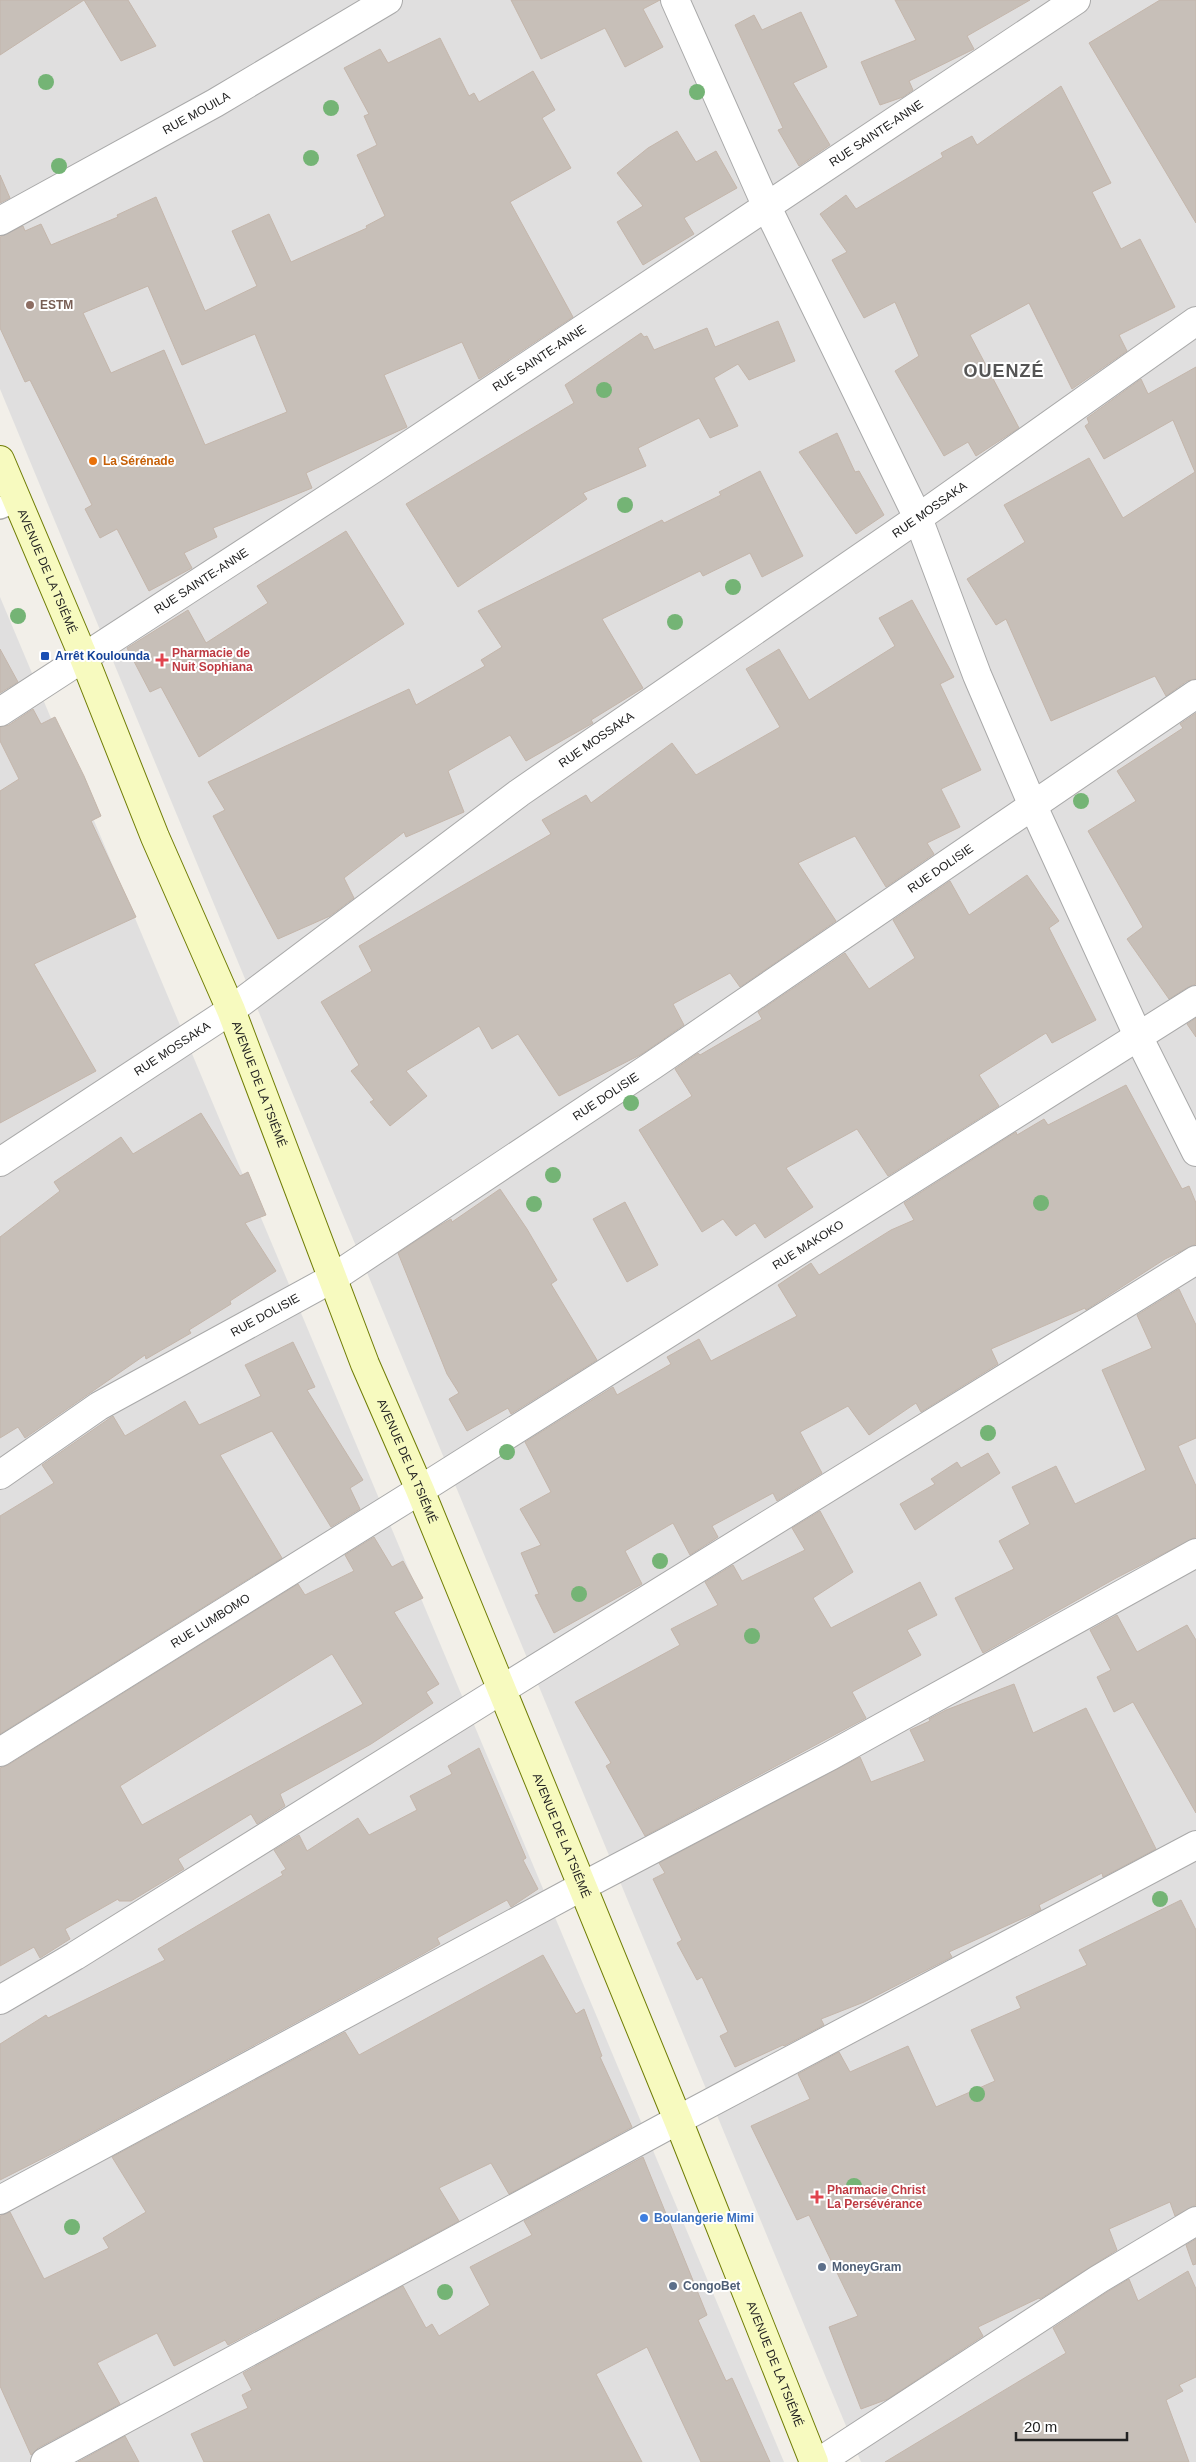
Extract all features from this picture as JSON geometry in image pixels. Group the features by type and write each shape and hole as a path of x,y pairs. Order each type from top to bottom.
{"main road":[{"name":"AVENUE DE LA TSIÉMÉ","path":"0,460 8,504 84,658 155,837 231,1010 365,1364 420,1490 678,2120 814,2462"}],"street":[{"name":"RUE MOUILA","path":"0,222 215,103 388,0"},
{"path":"675,0 766,205 918,518 977,675 1033,806 1139,1038 1196,1152"},
{"name":"RUE SAINTE-ANNE","path":"0,712 372,469 1076,0"},
{"name":"RUE MOSSAKA","path":"0,1162 231,1010 520,793 918,518 1196,321"},
{"name":"RUE DOLISIE","path":"0,1475 99,1406 333,1278 645,1070 1196,694"},
{"name":"RUE MAKOKO","path":"420,1490 1139,1038 1196,1000"},
{"path":"0,2000 75,1956 1196,1260"},
{"name":"RUE LUMBOMO","path":"0,1752 420,1490"},
{"path":"0,2200 581,1887 830,1756 1196,1552"},
{"path":"46,2462 678,2120 1196,1845"},
{"path":"819,2462 1099,2279 1196,2220"}],"shaded area":[{"path":"0,0 1196,0 1196,2462 861,2462 0,389"},
{"path":"0,597 784,2462 0,2462"}],"building":[{"path":"0,0 84,0 0,55"},
{"path":"84,0 128,0 156,46 121,61"},
{"path":"511,0 660,0 643,9 663,47 625,67 605,28 541,59"},
{"path":"895,0 1030,0 967,36 974,49 909,81 913,90 903,97 880,105 861,62 916,40"},
{"path":"1160,0 1196,0 1196,223 1089,43"},
{"path":"801,12 827,67 793,83 830,145 799,166 778,130 783,128 735,25 754,15 762,30"},
{"path":"440,38 469,96 474,93 479,102 533,71 555,110 542,118 571,168 510,202 573,317 479,379 462,342 384,375 407,427 306,473 312,488 213,528 217,537 184,553 192,568 149,591 117,529 100,538 85,509 92,505 30,380 25,382 0,328 0,237 23,226 25,231 41,224 51,245 118,217 117,215 156,197 205,311 257,286 232,231 269,214 291,262 367,228 366,226 385,216 357,155 377,145 364,116 369,114 344,68 380,49 388,63","holes":["148,286 182,365 255,334 287,412 205,445 164,350 111,373 83,313"]},
{"path":"1061,86 1111,183 1092,192 1121,249 1140,239 1175,307 1119,335 1127,351 1072,389 1029,303 970,335 1019,428 976,456 968,442 944,456 895,371 919,356 895,302 864,318 832,260 847,252 820,214 846,195 856,209 943,157 941,153 972,136 977,145"},
{"path":"677,131 696,162 716,151 737,188 684,218 694,234 643,265 617,222 643,206 617,173 648,148"},
{"path":"0,175 10,198 0,203"},
{"path":"778,321 795,361 749,380 738,364 714,378 738,426 710,438 699,418 638,448 646,466 583,493 587,499 458,587 406,504 574,403 565,385 641,333 644,337 647,336 654,350 707,328 715,347"},
{"path":"1196,367 1196,679 1187,681 1166,696 1155,676 1051,721 1006,619 996,625 967,579 1025,542 1004,505 1089,458 1123,518 1195,472 1173,420 1104,459 1085,426 1089,423 1087,418 1141,379 1148,394"},
{"path":"837,433 855,472 859,471 884,515 856,534 799,452"},
{"path":"760,471 803,556 762,577 750,553 703,576 700,571 602,619 643,688 591,720 593,723 526,761 510,735 448,771 464,812 406,837 404,832 344,878 354,898 330,916 278,939 213,816 225,810 208,782 409,689 416,705 485,666 481,660 502,647 478,611 662,520 664,523 721,495 719,492"},
{"path":"346,531 404,624 199,757 161,687 150,692 127,648 188,610 206,643 268,603 257,586"},
{"path":"912,600 954,677 940,684 981,770 941,789 960,827 927,843 934,854 886,887 855,836 798,863 836,921 740,987 730,973 673,1004 684,1025 642,1054 559,1096 518,1034 492,1049 479,1026 406,1071 427,1096 390,1126 370,1102 374,1100 351,1071 359,1065 321,1002 372,971 359,946 551,834 542,820 586,795 591,803 672,743 696,775 780,727 746,669 779,649 809,700 895,646 879,618"},
{"path":"0,649 18,682 0,693"},
{"path":"33,709 41,724 55,717 101,816 91,821 136,917 34,964 96,1071 0,1123 0,791 19,779 0,741 0,727 9,725"},
{"path":"1196,713 1196,984 1169,999 1127,939 1143,927 1088,831 1136,801 1117,771 1183,728 1180,724"},
{"path":"1027,875 1059,921 1049,928 1096,1020 1052,1043 1046,1033 979,1075 999,1106 888,1176 857,1129 786,1168 813,1207 765,1238 755,1223 736,1236 723,1219 702,1232 639,1130 692,1096 675,1069 698,1053 700,1055 762,1019 758,1012 845,953 869,989 915,958 893,920 950,881 969,915"},
{"path":"1196,1018 1196,1037 1187,1024"},
{"path":"1126,1085 1182,1189 1189,1186 1196,1203 1196,1244 1165,1259 1086,1310 1085,1308 991,1349 998,1364 921,1412 916,1403 869,1435 848,1406 800,1432 822,1473 777,1501 773,1493 712,1526 718,1537 690,1555 673,1523 625,1551 642,1584 554,1633 535,1595 539,1594 521,1553 541,1545 520,1509 551,1492 525,1442 613,1387 617,1395 671,1364 667,1357 699,1339 711,1361 797,1316 778,1285 811,1263 819,1275 891,1230 914,1220 904,1203 1016,1132 1017,1135 1044,1119 1048,1125"},
{"path":"201,1113 240,1176 248,1172 266,1215 245,1223 276,1271 230,1301 231,1304 189,1330 191,1333 146,1359 145,1355 25,1438 18,1427 0,1438 0,1237 60,1191 54,1182 121,1137 133,1154"},
{"path":"500,1189 527,1229 557,1280 551,1284 597,1360 511,1414 508,1408 467,1431 449,1399 459,1393 447,1374 398,1253 451,1219 452,1222"},
{"path":"625,1202 658,1265 627,1282 593,1219"},
{"path":"1179,1289 1196,1325 1196,1438 1178,1446 1196,1486 1196,1537 1116,1578 983,1653 955,1598 1014,1569 999,1541 1030,1524 1012,1487 1056,1466 1075,1504 1146,1470 1102,1370 1152,1348 1137,1315"},
{"path":"293,1342 315,1387 307,1390 363,1480 350,1488 360,1509 331,1527 272,1431 220,1455 282,1558 0,1734 0,1516 54,1483 42,1465 113,1416 125,1436 185,1401 199,1425 261,1396 245,1365"},
{"path":"988,1453 1000,1473 915,1530 900,1504 935,1484 931,1479 957,1462 961,1468"},
{"path":"820,1511 853,1572 813,1598 831,1628 920,1582 937,1615 907,1630 921,1655 852,1692 866,1718 645,1836 606,1766 611,1763 575,1702 680,1645 671,1629 718,1605 705,1582 733,1565 742,1581 805,1550 792,1528"},
{"path":"374,1537 392,1567 403,1561 423,1598 394,1612 439,1684 426,1692 433,1703 371,1744 280,1794 285,1806 257,1824 251,1814 178,1859 184,1869 131,1901 119,1901 118,1899 65,1929 70,1939 40,1958 34,1947 0,1966 0,1768 8,1765 298,1584 305,1595 354,1571 345,1555","holes":["332,1654 363,1704 142,1825 120,1786"]},
{"path":"1117,1615 1137,1652 1187,1625 1196,1640 1196,1813 1133,1702 1114,1712 1097,1677 1111,1670 1090,1630"},
{"path":"1014,1684 1033,1733 1086,1708 1156,1849 1103,1877 1102,1873 1039,1905 1041,1910 949,1952 952,1957 864,2002 821,2019 824,2025 784,2046 735,2067 720,2036 728,2032 702,1977 697,1980 677,1943 682,1940 653,1879 665,1873 659,1863 860,1757 871,1782 925,1761 910,1730 930,1721 929,1719 946,1710"},
{"path":"479,1748 526,1858 523,1860 538,1889 511,1907 507,1900 437,1938 440,1944 423,1954 69,2145 0,2180 0,2044 46,2015 48,2018 165,1960 158,1949 283,1875 281,1872 286,1869 274,1850 299,1835 307,1851 358,1818 369,1835 417,1810 410,1796 452,1774 448,1766"},
{"path":"1181,1900 1196,1930 1196,2205 1175,2216 1170,2202 1109,2229 1117,2250 1040,2299 978,2327 983,2336 888,2399 861,2409 829,2327 858,2316 809,2215 797,2220 751,2126 810,2099 798,2074 839,2052 850,2072 908,2046 936,2107 995,2081 971,2030 1021,2008 1016,1997 1087,1965 1079,1950"},
{"path":"543,1955 576,2014 584,2009 602,2056 600,2057 632,2127 509,2194 491,2163 439,2188 459,2221 228,2345 225,2340 174,2366 157,2333 97,2363 120,2404 38,2448 31,2455 0,2386 0,2216 10,2212 44,2279 109,2248 103,2238 146,2212 112,2157 345,2032 359,2055"},
{"path":"643,2157 707,2315 698,2320 726,2381 732,2378 770,2462 701,2462 647,2347 596,2374 642,2462 204,2462 191,2434 248,2408 242,2395 252,2390 243,2373 403,2286 426,2328 432,2324 439,2336 490,2305 470,2267 532,2235 524,2221"},
{"path":"1196,2239 1196,2264 1193,2265 1186,2245"},
{"path":"1188,2271 1196,2289 1196,2377 1179,2385 1183,2391 1166,2400 1189,2462 885,2462 1066,2353 1053,2328 1107,2292 1129,2279 1138,2301"},
{"path":"125,2436 139,2462 78,2462"}],"place":[{"name":"ESTM","path":"30,305"},
{"name":"La Sérénade","path":"93,461"},
{"name":"Arrêt Koulounda","path":"45,656"},
{"name":"Pharmacie de Nuit Sophiana","path":"162,660"},
{"name":"Pharmacie Christ La Persévérance","path":"817,2197"},
{"name":"Boulangerie Mimi","path":"644,2218"},
{"name":"MoneyGram","path":"822,2267"},
{"name":"CongoBet","path":"673,2286"}],"district":[{"name":"OUENZÉ","path":"1004,371"}]}
